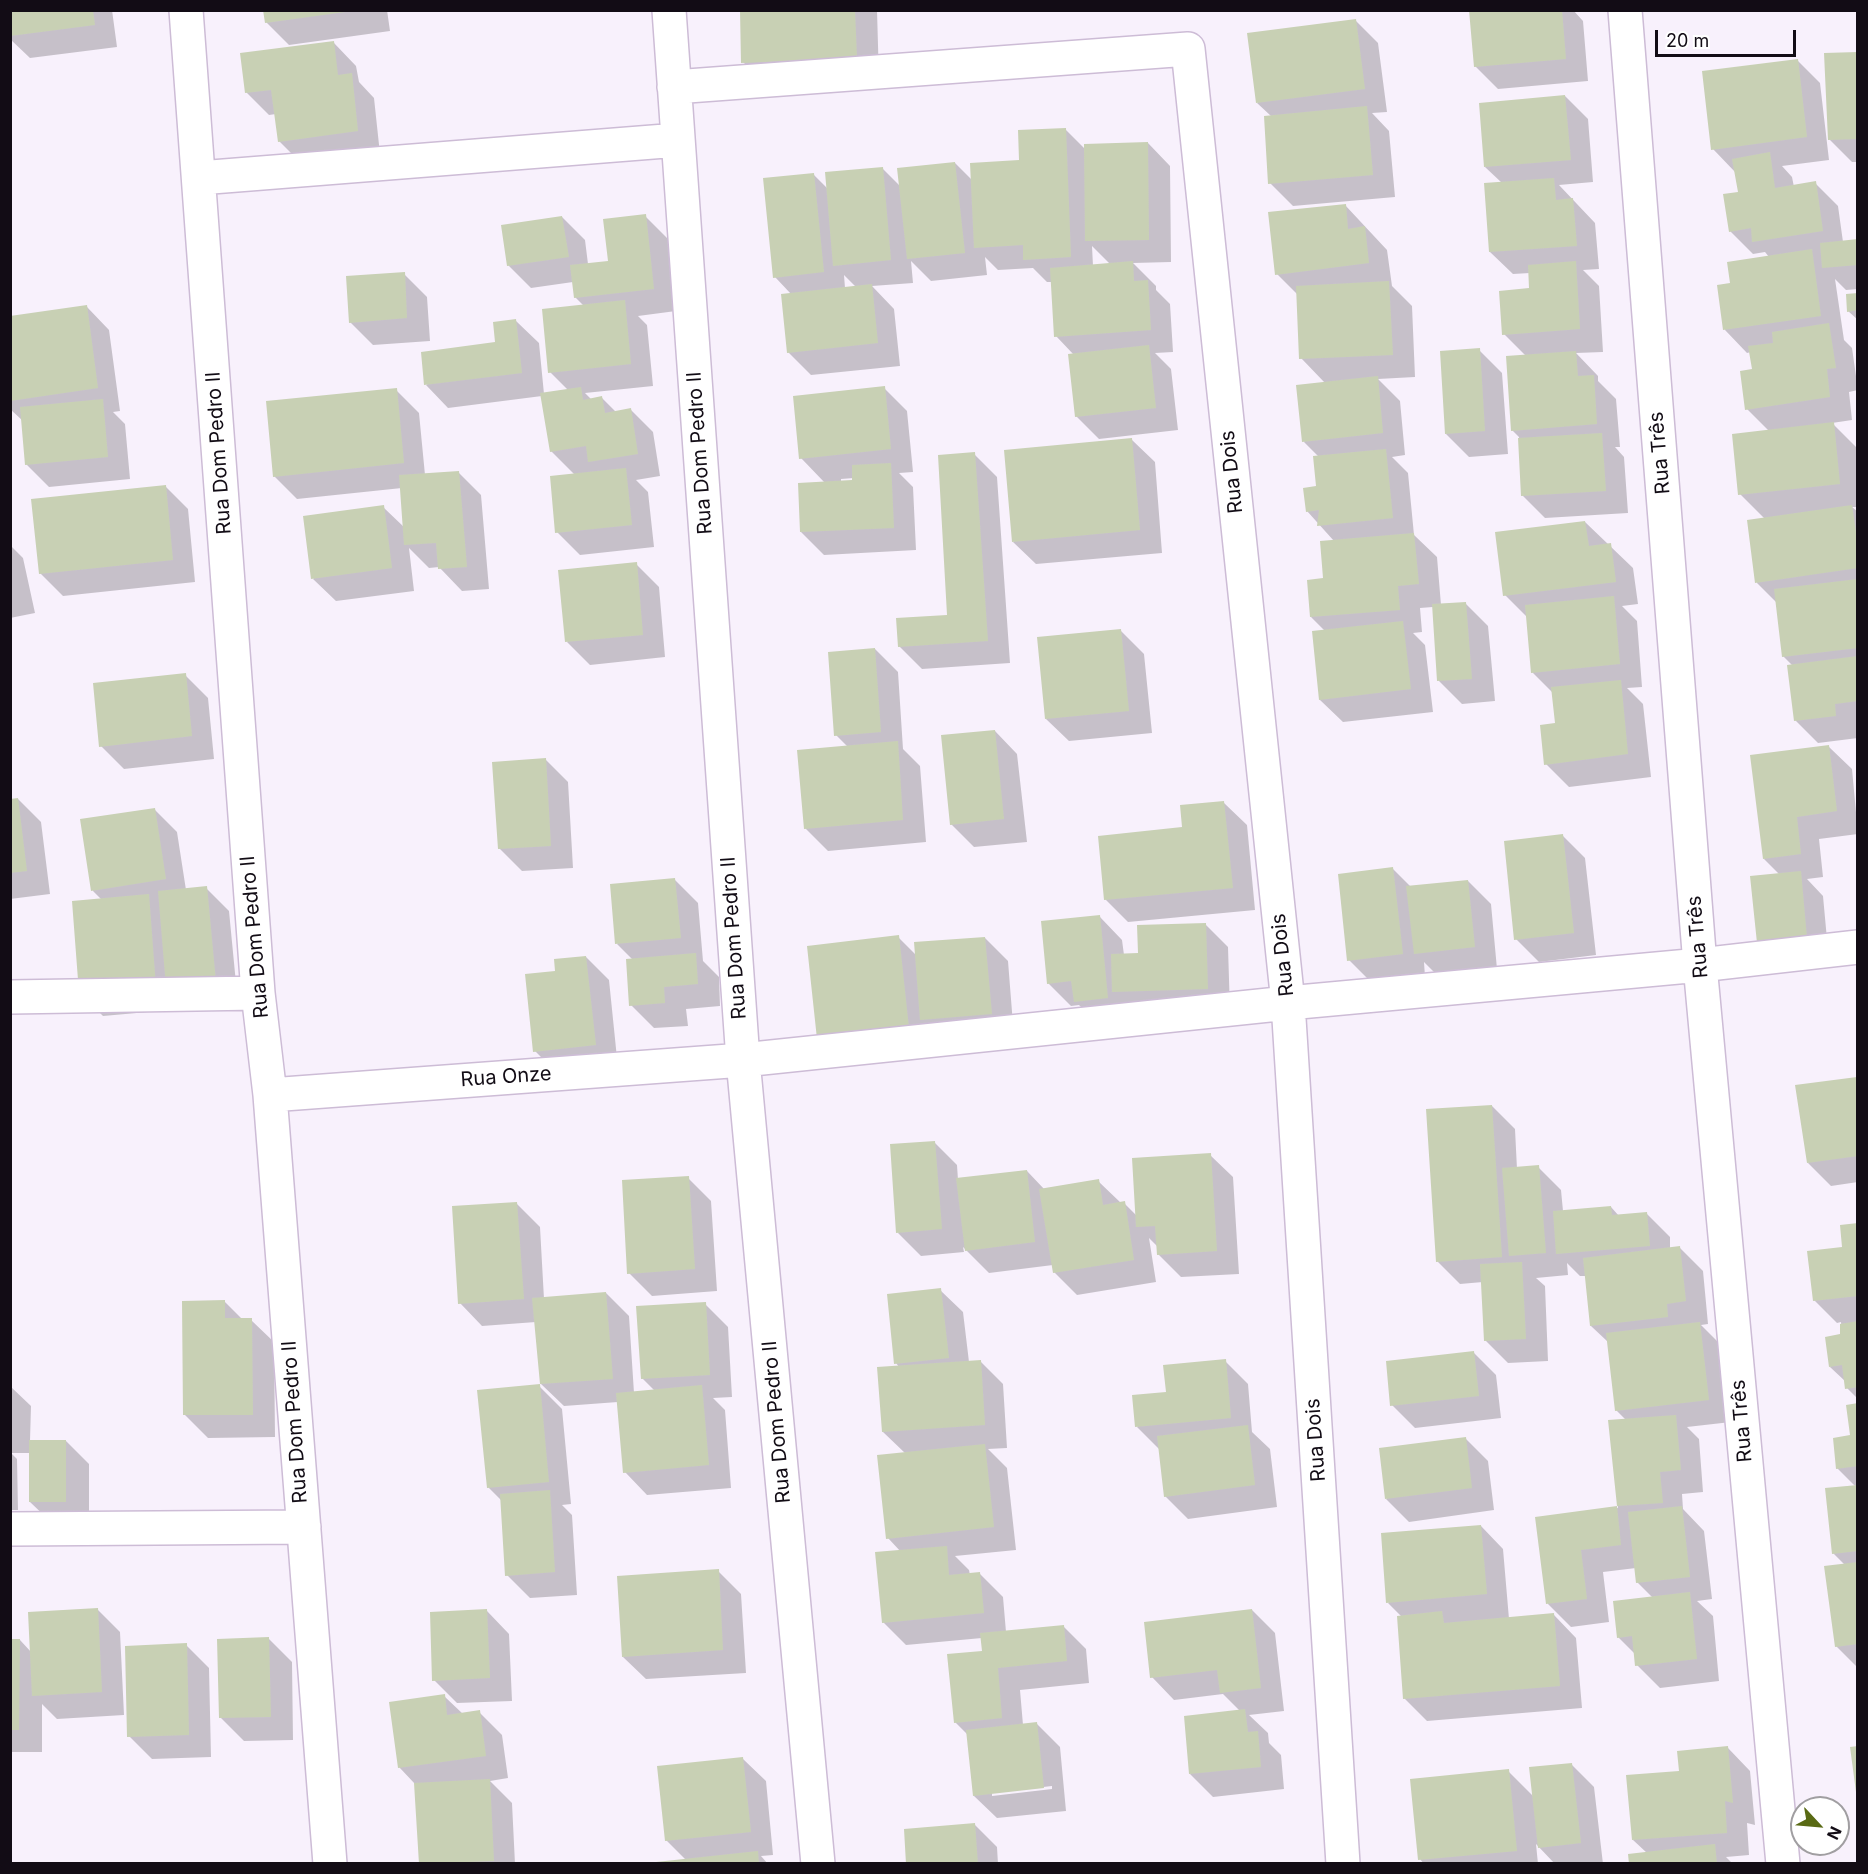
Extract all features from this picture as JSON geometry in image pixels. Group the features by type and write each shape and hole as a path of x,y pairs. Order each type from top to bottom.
{"street":[{"name":"Rua Dom Pedro II","path":"186,10 258,993 270,1095 330,1863"},
{"name":"Rua Dom Pedro II","path":"669,10 743,1060 818,1863"},
{"name":"Rua Três","path":"1625,10 1700,965 1783,1863"},
{"name":"Rua Dois","path":"674,87 1188,49 1288,1003 1343,1863"},
{"path":"199,178 678,140"},
{"name":"Rua Onze","path":"270,1095 743,1060 1288,1003 1700,965 1857,947"},
{"path":"10,997 258,993"},
{"path":"10,1529 304,1527"}],"building":[{"path":"10,10 93,10 95,25 10,36"},
{"path":"263,10 345,10 345,12 265,23"},
{"path":"740,10 855,10 857,58 741,63"},
{"path":"1469,10 1562,10 1566,59 1474,67"},
{"path":"1356,19 1365,89 1256,103 1247,33"},
{"path":"334,41 338,75 352,73 358,131 278,142 271,90 245,93 240,53"},
{"path":"1858,52 1858,139 1828,140 1824,53"},
{"path":"1798,59 1807,137 1711,150 1702,71"},
{"path":"1565,95 1571,160 1484,167 1479,103"},
{"path":"1367,106 1373,175 1268,184 1264,116"},
{"path":"1066,128 1071,257 1023,260 1023,245 974,248 970,163 1019,160 1018,130"},
{"path":"1148,142 1149,240 1085,241 1084,144"},
{"path":"1770,152 1775,188 1816,181 1823,231 1752,242 1751,228 1729,232 1723,194 1738,192 1732,159"},
{"path":"955,162 965,253 907,259 897,168"},
{"path":"883,167 891,260 833,266 825,172"},
{"path":"814,173 824,272 773,278 763,178"},
{"path":"1554,178 1556,200 1573,198 1577,246 1489,252 1484,183"},
{"path":"1346,204 1348,229 1365,226 1369,263 1275,275 1268,212"},
{"path":"646,214 654,289 574,298 570,265 608,261 603,219"},
{"path":"562,216 569,257 507,266 501,225"},
{"path":"1858,239 1858,265 1822,268 1820,243"},
{"path":"1812,249 1821,316 1723,330 1717,285 1730,283 1727,262"},
{"path":"1133,261 1134,281 1148,280 1151,330 1054,337 1050,268"},
{"path":"1576,261 1580,329 1502,335 1499,291 1529,288 1528,265"},
{"path":"405,272 407,318 349,323 346,276"},
{"path":"1389,281 1393,355 1299,359 1296,286"},
{"path":"872,284 878,343 787,353 781,294"},
{"path":"1858,293 1858,310 1847,312 1846,294"},
{"path":"625,300 631,364 548,373 542,309"},
{"path":"87,305 98,388 10,401 10,316"},
{"path":"516,319 522,373 424,385 421,352 495,342 493,322"},
{"path":"1829,323 1836,368 1827,369 1830,397 1745,410 1740,371 1752,369 1748,346 1773,343 1772,332"},
{"path":"1149,345 1156,408 1075,417 1068,354"},
{"path":"1480,348 1485,431 1445,434 1440,351"},
{"path":"1576,351 1578,376 1594,375 1597,424 1511,431 1506,356"},
{"path":"1378,376 1383,433 1302,442 1296,385"},
{"path":"885,386 891,449 799,459 793,396"},
{"path":"581,387 583,400 602,396 605,413 631,408 638,454 588,462 586,446 550,452 540,393"},
{"path":"397,388 404,463 273,477 266,401"},
{"path":"103,399 108,457 25,465 20,407"},
{"path":"1834,422 1840,484 1738,495 1732,434"},
{"path":"1602,433 1606,491 1521,496 1518,438"},
{"path":"1132,438 1140,530 1012,542 1004,450"},
{"path":"1386,449 1393,518 1317,526 1319,510 1306,512 1303,488 1316,486 1313,456"},
{"path":"975,452 988,641 898,647 896,618 947,615 938,455"},
{"path":"891,463 894,528 800,532 798,483 852,480 852,465"},
{"path":"626,468 632,525 555,533 550,476"},
{"path":"459,471 467,567 438,569 436,543 404,545 399,475"},
{"path":"166,485 173,560 39,574 31,499"},
{"path":"384,505 392,568 311,579 303,516"},
{"path":"1852,505 1858,545 1858,568 1755,583 1747,520"},
{"path":"1585,521 1589,546 1611,543 1616,582 1503,596 1495,532"},
{"path":"1414,533 1419,584 1398,586 1400,610 1310,617 1307,580 1323,578 1320,541"},
{"path":"637,562 643,635 565,642 558,570"},
{"path":"1858,579 1858,648 1782,657 1774,589"},
{"path":"1614,596 1620,664 1531,673 1525,605"},
{"path":"1466,602 1472,679 1437,681 1432,604"},
{"path":"1403,621 1411,689 1319,700 1312,631"},
{"path":"1121,629 1129,711 1045,719 1037,637"},
{"path":"875,648 881,732 834,736 828,652"},
{"path":"1858,656 1858,701 1835,704 1836,716 1794,721 1787,665"},
{"path":"186,673 192,736 99,747 93,683"},
{"path":"1621,680 1628,754 1544,765 1540,725 1555,723 1551,687"},
{"path":"995,730 1004,819 950,825 941,735"},
{"path":"898,741 903,820 804,829 797,750"},
{"path":"1829,745 1837,811 1797,817 1801,854 1763,859 1750,755"},
{"path":"546,758 551,846 498,849 492,762"},
{"path":"18,798 27,871 10,873 10,799"},
{"path":"1224,801 1233,888 1104,900 1098,836 1182,827 1180,805"},
{"path":"155,808 166,879 91,891 80,819"},
{"path":"1563,834 1574,933 1514,940 1504,841"},
{"path":"1393,867 1403,954 1347,961 1338,874"},
{"path":"1801,871 1807,938 1757,943 1750,876"},
{"path":"675,878 681,938 615,944 610,884"},
{"path":"1468,880 1475,947 1414,954 1406,886"},
{"path":"207,886 216,982 166,987 158,891"},
{"path":"149,894 156,987 79,993 72,901"},
{"path":"1100,915 1108,998 1074,1002 1071,981 1047,984 1041,921"},
{"path":"1206,923 1208,989 1112,992 1111,954 1138,953 1137,925"},
{"path":"899,935 909,1028 817,1039 807,946"},
{"path":"985,937 992,1014 920,1020 914,942"},
{"path":"696,953 698,984 664,987 665,1003 629,1006 626,959"},
{"path":"586,956 596,1045 533,1052 525,974 555,971 554,959"},
{"path":"1857,1077 1858,1156 1807,1163 1795,1085"},
{"path":"1492,1105 1502,1257 1436,1262 1426,1109"},
{"path":"935,1141 942,1229 896,1233 890,1144"},
{"path":"1211,1153 1217,1251 1157,1255 1155,1226 1136,1227 1132,1158"},
{"path":"1539,1165 1546,1253 1509,1256 1502,1168"},
{"path":"1027,1170 1035,1242 965,1251 956,1178"},
{"path":"689,1176 695,1269 627,1274 622,1180"},
{"path":"1099,1179 1103,1205 1125,1201 1134,1260 1053,1273 1039,1189"},
{"path":"517,1202 524,1299 458,1304 452,1206"},
{"path":"1611,1206 1612,1215 1647,1212 1650,1246 1556,1254 1553,1211"},
{"path":"1858,1223 1858,1296 1813,1301 1807,1251 1842,1247 1840,1225"},
{"path":"1680,1246 1686,1301 1667,1304 1668,1317 1590,1326 1583,1258"},
{"path":"1522,1262 1526,1339 1484,1341 1480,1264"},
{"path":"941,1288 949,1358 894,1364 887,1294"},
{"path":"606,1292 613,1379 540,1384 532,1298"},
{"path":"225,1300 225,1318 252,1318 253,1415 183,1415 182,1301"},
{"path":"706,1302 710,1375 641,1379 636,1306"},
{"path":"1858,1321 1858,1387 1845,1389 1842,1365 1829,1367 1825,1337 1840,1334 1840,1324"},
{"path":"1700,1322 1709,1400 1615,1411 1606,1333"},
{"path":"1474,1351 1479,1396 1390,1406 1386,1361"},
{"path":"1226,1359 1231,1418 1135,1427 1132,1395 1166,1392 1163,1365"},
{"path":"981,1360 985,1425 882,1432 877,1367"},
{"path":"540,1384 549,1482 487,1488 477,1390"},
{"path":"702,1385 709,1465 623,1473 616,1393"},
{"path":"1858,1403 1858,1466 1836,1469 1833,1438 1850,1435 1846,1405"},
{"path":"1676,1415 1681,1470 1660,1472 1663,1503 1617,1506 1608,1420"},
{"path":"1248,1425 1255,1485 1164,1497 1157,1436"},
{"path":"1466,1437 1472,1488 1385,1499 1379,1448"},
{"path":"29,1440 66,1440 66,1502 29,1502"},
{"path":"985,1444 994,1527 886,1539 877,1455"},
{"path":"1858,1485 1858,1551 1832,1554 1825,1488"},
{"path":"550,1490 555,1572 505,1576 500,1494"},
{"path":"1617,1506 1621,1545 1581,1550 1587,1599 1546,1604 1535,1517"},
{"path":"1682,1506 1690,1577 1636,1583 1628,1512"},
{"path":"1481,1525 1487,1594 1386,1603 1381,1533"},
{"path":"947,1546 949,1575 980,1572 984,1613 882,1623 875,1552"},
{"path":"1858,1562 1858,1644 1835,1647 1824,1566"},
{"path":"719,1569 723,1650 622,1657 617,1576"},
{"path":"1690,1592 1697,1659 1635,1666 1632,1636 1617,1638 1613,1601"},
{"path":"98,1608 102,1692 32,1696 28,1612"},
{"path":"487,1609 490,1678 432,1681 430,1612"},
{"path":"1252,1609 1261,1688 1220,1693 1217,1670 1150,1678 1144,1622"},
{"path":"1442,1611 1444,1623 1554,1613 1560,1686 1403,1699 1397,1616"},
{"path":"1064,1625 1067,1661 998,1668 1002,1718 954,1723 947,1654 982,1651 980,1633"},
{"path":"269,1637 271,1717 219,1718 217,1639"},
{"path":"10,1639 20,1639 19,1730 10,1730"},
{"path":"187,1643 189,1735 127,1737 125,1646"},
{"path":"445,1694 447,1715 480,1710 486,1756 398,1768 389,1702"},
{"path":"1245,1709 1248,1732 1258,1731 1261,1767 1189,1774 1184,1716"},
{"path":"1037,1722 1044,1788 973,1796 966,1730"},
{"path":"1728,1746 1733,1803 1725,1801 1727,1833 1632,1840 1626,1775 1679,1771 1677,1751"},
{"path":"1858,1746 1858,1792 1856,1792 1850,1747"},
{"path":"743,1757 751,1832 665,1841 657,1766"},
{"path":"1572,1763 1581,1843 1538,1848 1529,1767"},
{"path":"1509,1769 1517,1851 1418,1860 1410,1779"},
{"path":"490,1779 494,1861 419,1864 414,1783"},
{"path":"975,1823 978,1864 906,1864 904,1829"},
{"path":"1715,1844 1717,1864 1629,1864 1628,1854"},
{"path":"758,1851 759,1864 656,1864 656,1862"}]}
